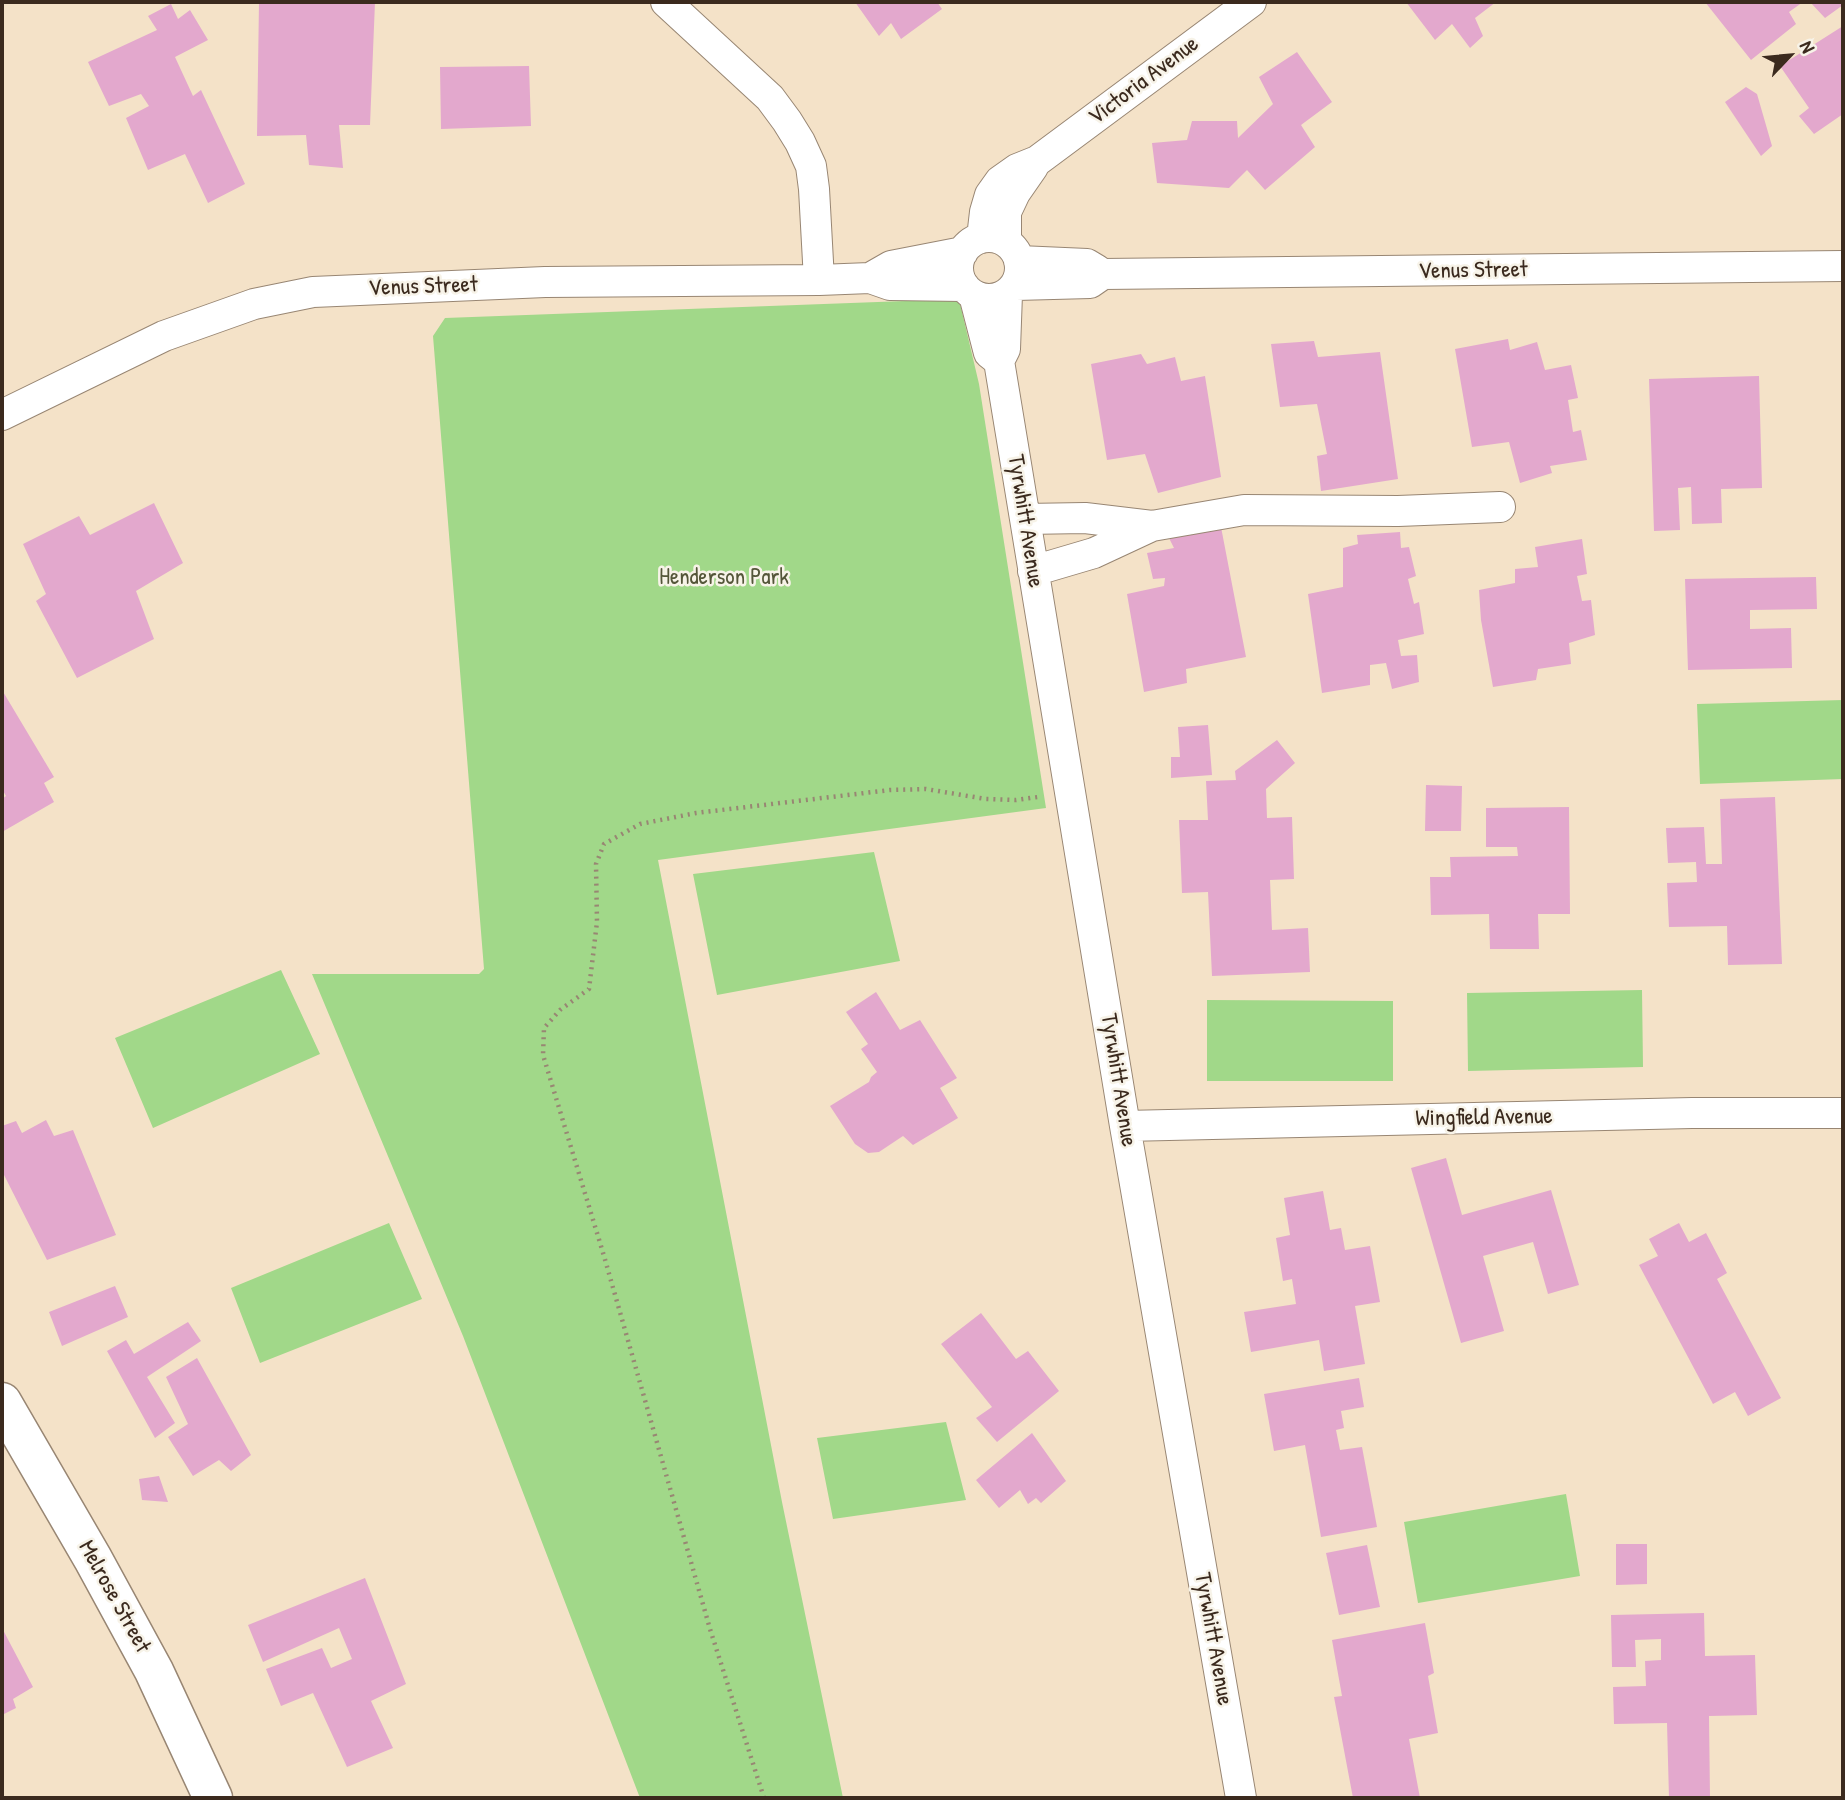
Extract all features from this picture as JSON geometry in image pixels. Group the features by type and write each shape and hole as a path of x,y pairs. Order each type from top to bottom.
{"street":[{"path":"666,2 770,99 800,142 811,166 819,281"},
{"name":"Victoria Avenue","path":"999,262 1006,212 1015,193 1037,161 1251,2"},
{"name":"Venus Street","path":"870,278 891,266 999,262 1090,283 1103,274 1843,266"},
{"name":"Venus Street","path":"2,415 164,336 254,304 300,294 545,282 819,281 870,278 890,285 969,291 985,299 997,299 999,262"},
{"name":"Tyrwhitt Avenue","path":"999,361 989,353 969,291 960,275 959,263 999,262 1005,349 999,361 1125,1126 1241,1798"},
{"path":"1034,570 1094,553 1152,526 1244,510 1398,511 1500,507"},
{"path":"1026,519 1086,518 1152,526"},
{"name":"Wingfield Avenue","path":"1125,1126 1692,1113 1843,1113"},
{"name":"Melrose Street","path":"2,1402 154,1671 213,1798"}],"path":[{"path":"764,1798 710,1629 604,1256 543,1055 544,1028 560,1010 589,989 597,922 596,864 604,844 640,824 696,813 890,790 926,789 986,799 1016,800 1070,794"}],"green space":[{"name":"Henderson Park","path":"959,299 979,384 1046,808 658,860 782,1502 843,1798 640,1798 463,1336 312,974 479,974 484,969 433,336 445,318"},
{"path":"1843,700 1843,779 1700,784 1697,704"},
{"path":"874,852 900,961 717,995 693,874"},
{"path":"281,970 320,1054 153,1128 115,1038"},
{"path":"1642,990 1643,1067 1468,1071 1467,993"},
{"path":"1207,1000 1393,1001 1393,1081 1207,1081"},
{"path":"389,1223 422,1299 260,1363 231,1288"},
{"path":"946,1422 966,1500 833,1519 817,1438"},
{"path":"1566,1494 1580,1576 1418,1603 1404,1522"}],"building":[{"path":"259,2 375,2 370,125 339,125 343,168 309,165 306,135 257,136"},
{"path":"855,2 937,2 942,9 901,39 891,23 879,36"},
{"path":"1406,2 1496,2 1475,18 1483,36 1470,48 1452,24 1435,40"},
{"path":"1705,2 1803,2 1789,12 1796,24 1751,60"},
{"path":"1810,2 1843,2 1843,5 1825,18"},
{"path":"171,4 178,19 190,10 208,40 175,57 193,96 201,90 245,184 208,203 185,154 148,170 126,118 149,106 141,94 109,106 88,62 157,30 148,16"},
{"path":"1843,26 1843,114 1814,134 1799,116 1809,108 1780,66"},
{"path":"1297,52 1332,102 1301,125 1315,147 1265,190 1247,170 1229,188 1157,183 1152,143 1187,140 1192,121 1237,121 1238,138 1273,104 1259,77"},
{"path":"529,66 531,126 441,129 440,67"},
{"path":"1746,87 1757,94 1772,146 1761,156 1725,102"},
{"path":"1508,339 1510,350 1537,342 1545,370 1571,365 1578,398 1568,400 1573,432 1581,430 1587,460 1550,466 1552,473 1520,483 1509,442 1472,447 1455,349"},
{"path":"1314,341 1318,357 1380,352 1398,479 1321,491 1317,456 1327,454 1317,404 1280,407 1271,344"},
{"path":"1141,354 1147,364 1175,357 1181,381 1205,376 1221,477 1158,493 1145,454 1107,460 1091,364"},
{"path":"1759,376 1762,488 1721,489 1722,523 1692,524 1691,487 1678,488 1680,530 1654,531 1649,379"},
{"path":"154,503 183,563 136,591 154,639 77,678 36,601 46,594 23,544 79,516 90,535"},
{"path":"1221,527 1246,657 1186,669 1187,683 1144,692 1127,594 1164,586 1165,578 1153,579 1147,553 1174,548 1169,538"},
{"path":"1400,532 1401,548 1409,547 1416,576 1408,579 1414,604 1419,602 1424,634 1398,640 1401,656 1417,655 1419,682 1392,689 1386,663 1370,665 1370,685 1322,693 1308,594 1343,587 1343,548 1358,544 1357,535"},
{"path":"1582,539 1587,574 1577,576 1582,601 1591,600 1595,635 1569,643 1571,664 1538,669 1536,680 1493,687 1481,620 1479,590 1515,583 1515,569 1538,567 1535,547"},
{"path":"1816,577 1817,609 1750,610 1750,629 1791,628 1792,668 1688,670 1685,579"},
{"path":"2,690 54,777 44,783 54,802 2,832 2,799 6,796 2,789"},
{"path":"1208,725 1212,775 1171,778 1171,757 1180,757 1178,727"},
{"path":"1277,740 1295,763 1266,789 1267,818 1292,817 1294,879 1270,880 1272,930 1308,928 1310,972 1212,976 1208,892 1182,893 1179,820 1208,820 1206,781 1236,780 1235,771"},
{"path":"1426,785 1462,786 1461,831 1425,831"},
{"path":"1775,797 1782,964 1728,965 1727,926 1669,927 1667,883 1697,882 1696,862 1668,863 1666,828 1704,827 1706,864 1722,864 1720,799"},
{"path":"1569,807 1570,914 1538,914 1539,949 1490,949 1489,914 1431,915 1430,877 1451,877 1450,857 1518,856 1517,847 1486,847 1486,808"},
{"path":"876,992 900,1030 920,1020 957,1078 940,1088 958,1118 913,1145 903,1136 879,1152 868,1153 855,1144 830,1106 869,1082 877,1072 861,1049 868,1044 846,1012"},
{"path":"46,1120 54,1136 73,1130 116,1235 47,1260 2,1171 2,1126 16,1121 22,1133"},
{"path":"1446,1158 1462,1215 1551,1190 1579,1285 1548,1294 1533,1242 1483,1256 1504,1331 1461,1343 1411,1168"},
{"path":"1323,1191 1330,1230 1341,1228 1345,1250 1370,1246 1380,1302 1355,1306 1365,1364 1324,1371 1319,1340 1251,1352 1244,1312 1296,1304 1292,1279 1283,1281 1276,1238 1290,1235 1284,1198"},
{"path":"1679,1223 1689,1242 1706,1233 1727,1273 1717,1279 1781,1398 1748,1416 1735,1392 1713,1404 1639,1265 1658,1256 1649,1239"},
{"path":"115,1286 128,1317 62,1346 49,1312"},
{"path":"981,1313 1016,1359 1028,1351 1059,1391 997,1442 976,1418 992,1407 941,1344"},
{"path":"188,1322 201,1341 147,1377 175,1423 155,1438 107,1351 126,1340 134,1354"},
{"path":"197,1358 251,1455 231,1471 219,1460 193,1476 168,1437 188,1424 166,1377"},
{"path":"1359,1378 1364,1407 1341,1411 1344,1428 1336,1430 1340,1450 1362,1447 1377,1527 1321,1537 1305,1445 1274,1451 1264,1394"},
{"path":"1032,1433 1066,1481 1041,1503 1036,1498 1028,1504 1020,1490 999,1508 976,1480"},
{"path":"159,1476 168,1502 142,1500 139,1479"},
{"path":"1616,1544 1647,1544 1647,1584 1616,1585"},
{"path":"1367,1545 1380,1607 1339,1615 1326,1553"},
{"path":"365,1578 406,1684 371,1701 393,1748 347,1767 313,1693 281,1706 266,1669 322,1648 331,1668 352,1659 339,1628 263,1662 248,1625"},
{"path":"1704,1613 1705,1656 1755,1655 1757,1715 1709,1716 1710,1798 1669,1798 1667,1723 1614,1724 1613,1687 1646,1686 1645,1661 1661,1660 1661,1639 1635,1640 1636,1667 1612,1667 1611,1615"},
{"path":"1425,1623 1434,1673 1428,1676 1438,1733 1409,1739 1420,1798 1353,1798 1334,1697 1342,1696 1332,1640"},
{"path":"2,1628 33,1687 13,1699 16,1708 2,1715"}]}
